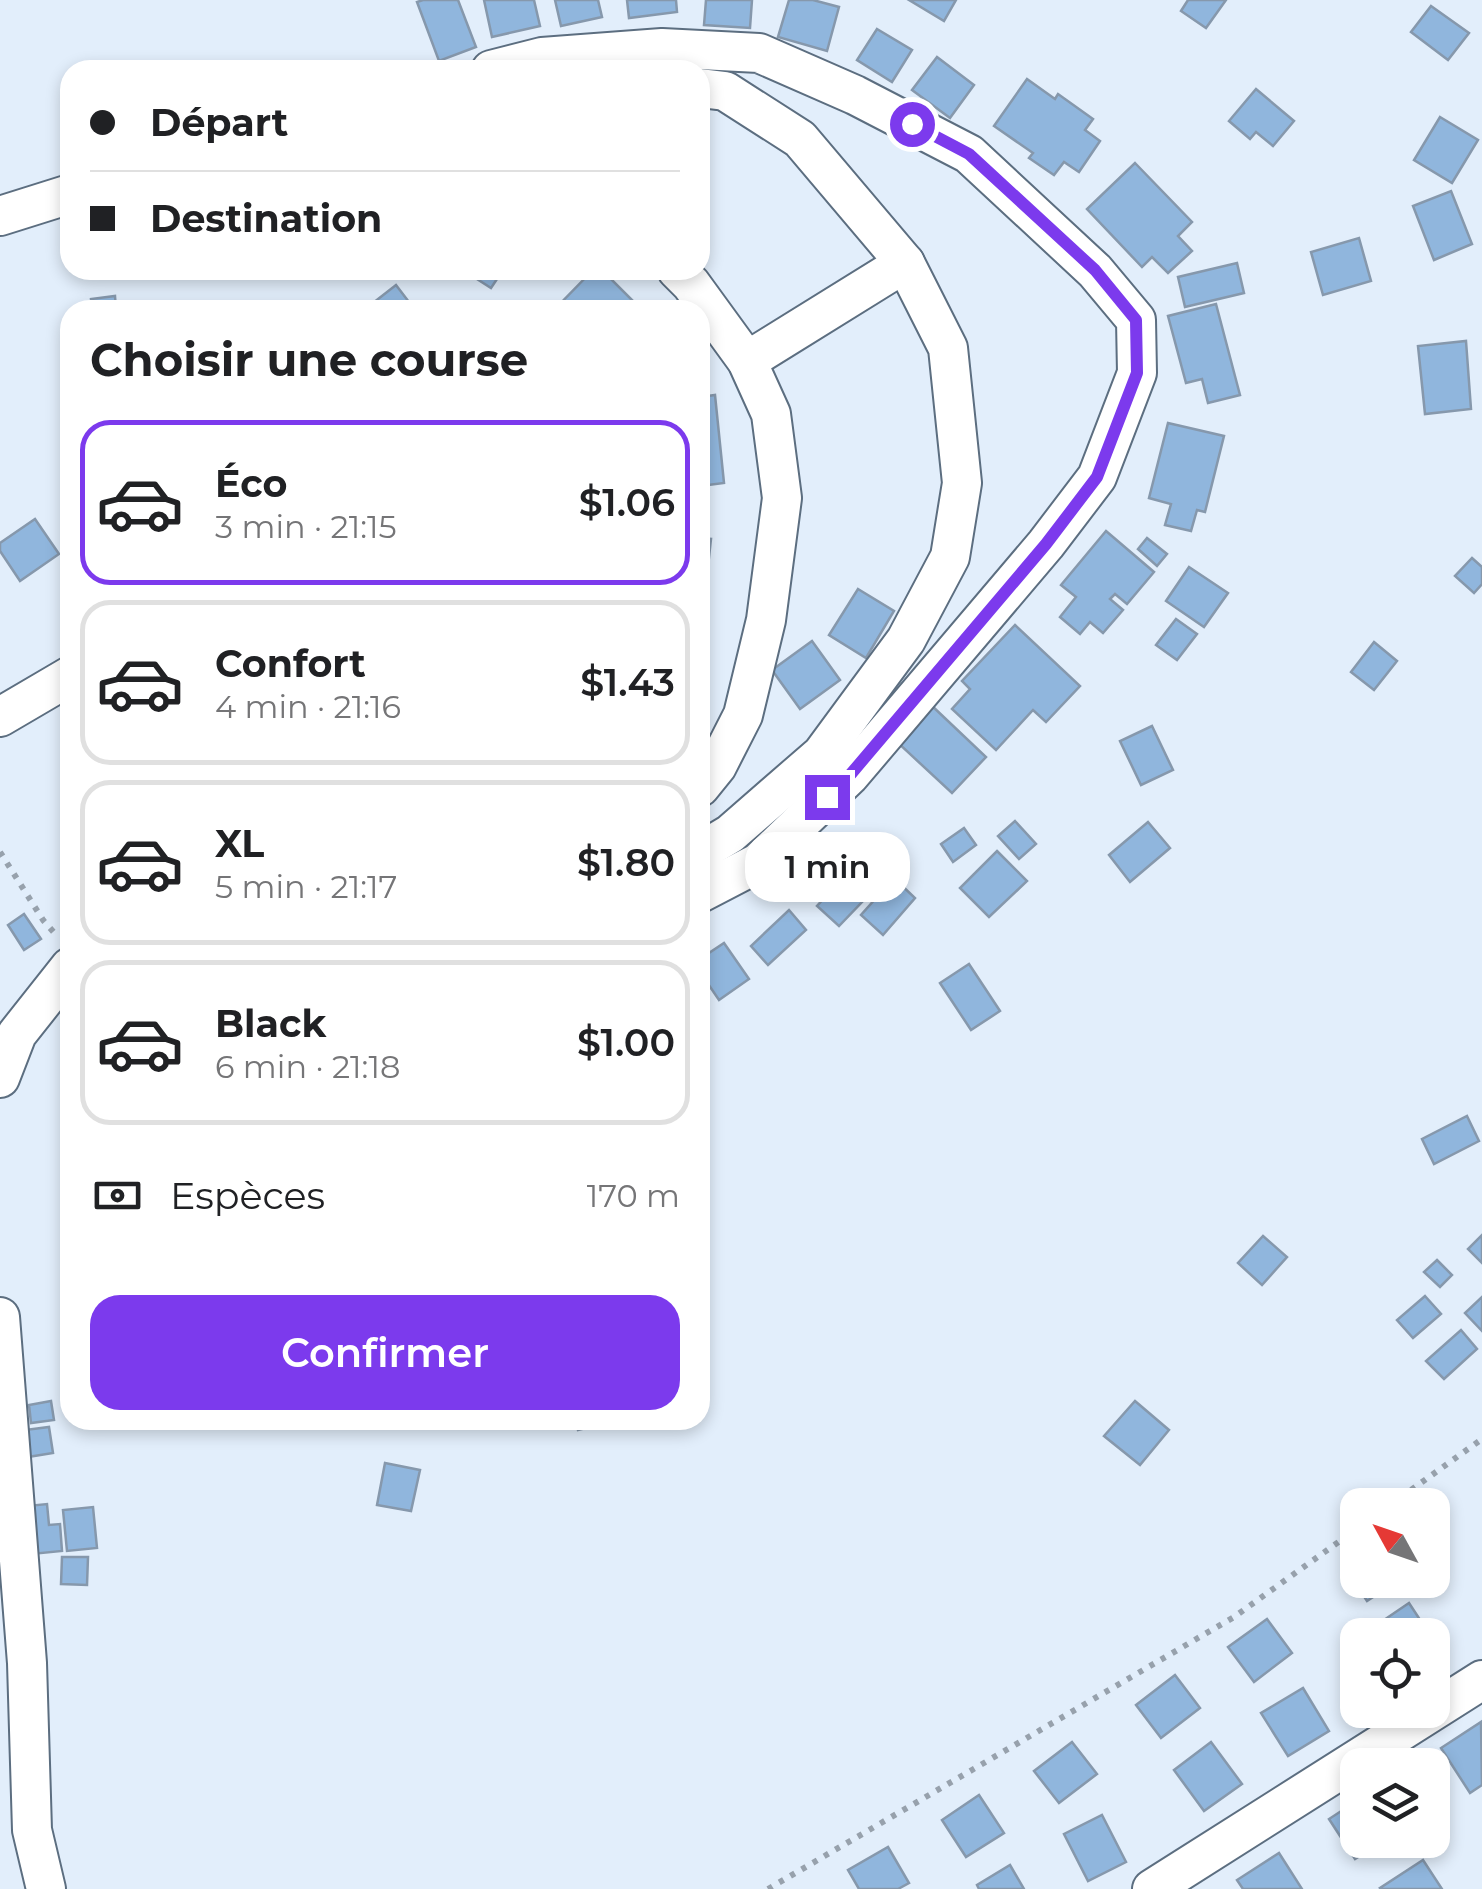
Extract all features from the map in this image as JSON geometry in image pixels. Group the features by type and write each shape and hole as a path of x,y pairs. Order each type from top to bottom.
{"street":[{"path":"530,60 662,48 759,53 969,154 1095,270 1136,320 1137,373 1097,477 1046,544 850,775 758,864 710,888"},
{"path":"710,89 725,91 800,138 905,262 948,348 962,483 950,557 906,640 822,754 730,834 710,846"},
{"path":"0,216 60,197"},
{"path":"746,361 905,262"},
{"path":"687,280 702,300"},
{"path":"710,312 746,361 772,414 782,498 766,620 742,716 710,775"},
{"path":"0,717 60,682"},
{"path":"0,1078 17,1034 60,964"},
{"path":"0,1317 27,1663 32,1830 46,1889"},
{"path":"1152,1889 1482,1680"}],"path":[{"path":"0,852 60,945"},
{"path":"1414,1488 1482,1439"},
{"path":"768,1889 1234,1617 1340,1541"}],"building":[{"path":"458,0 476,47 439,60 417,2"},
{"path":"484,0 534,0 540,26 492,37"},
{"path":"555,0 598,0 602,17 561,26"},
{"path":"627,0 676,0 677,12 629,18"},
{"path":"706,0 752,0 750,28 704,25"},
{"path":"789,0 813,0 839,7 827,51 778,37"},
{"path":"909,0 956,0 944,21"},
{"path":"1188,0 1226,0 1206,28 1181,11"},
{"path":"1431,6 1469,33 1448,60 1411,32"},
{"path":"877,29 912,50 892,82 857,60"},
{"path":"937,57 974,85 950,118 912,90"},
{"path":"1027,79 1055,99 1058,94 1093,119 1085,130 1100,141 1079,172 1064,162 1054,175 1029,158 1033,153 994,126"},
{"path":"1256,89 1294,121 1273,146 1256,132 1250,139 1229,121"},
{"path":"1440,117 1478,140 1452,183 1414,160"},
{"path":"1135,163 1192,222 1178,236 1192,251 1168,273 1152,257 1142,267 1087,209"},
{"path":"1451,191 1472,244 1434,260 1413,206"},
{"path":"1359,238 1371,281 1323,295 1311,252"},
{"path":"1237,263 1244,293 1185,307 1178,277"},
{"path":"479,280 496,280 491,288"},
{"path":"583,280 612,280 632,300 564,300"},
{"path":"396,285 407,300 377,300"},
{"path":"1216,304 1240,395 1208,403 1202,379 1186,383 1168,316"},
{"path":"1466,341 1471,409 1425,414 1418,346"},
{"path":"715,395 724,483 710,485 710,396"},
{"path":"1168,423 1224,436 1205,512 1197,510 1191,531 1165,525 1171,504 1149,498"},
{"path":"35,519 59,554 20,581 0,551 0,543"},
{"path":"1106,531 1154,572 1127,604 1115,594 1110,599 1123,610 1103,633 1090,622 1080,634 1060,617 1076,597 1061,585"},
{"path":"1147,538 1167,554 1157,566 1138,549"},
{"path":"1472,558 1482,567 1482,584 1474,593 1455,576"},
{"path":"1189,567 1228,593 1204,627 1166,601"},
{"path":"858,589 894,611 866,658 829,635"},
{"path":"1176,619 1197,634 1177,660 1156,645"},
{"path":"1015,625 1080,686 1046,722 1033,710 996,750 952,709 970,689 962,681"},
{"path":"812,641 840,680 800,709 772,670"},
{"path":"1374,642 1397,661 1374,690 1351,672"},
{"path":"930,704 986,757 952,793 896,741"},
{"path":"1152,726 1173,770 1141,785 1120,741"},
{"path":"1015,821 1036,844 1019,859 998,836"},
{"path":"1148,822 1170,848 1130,882 1109,855"},
{"path":"964,828 976,845 953,862 941,844"},
{"path":"997,851 1027,881 989,917 960,888"},
{"path":"894,878 915,898 883,935 861,915"},
{"path":"840,881 862,902 839,926 817,906"},
{"path":"789,910 806,930 768,965 751,946"},
{"path":"24,914 41,939 24,950 8,925"},
{"path":"724,943 749,979 719,1000 710,987 710,952"},
{"path":"969,964 1000,1011 971,1030 940,983"},
{"path":"1467,1116 1479,1141 1434,1164 1422,1139"},
{"path":"1482,1235 1482,1263 1468,1249"},
{"path":"1263,1236 1287,1257 1262,1285 1238,1263"},
{"path":"1437,1260 1452,1275 1440,1287 1424,1272"},
{"path":"1425,1296 1441,1314 1413,1338 1397,1320"},
{"path":"1482,1297 1482,1331 1465,1313"},
{"path":"1461,1330 1477,1349 1444,1379 1426,1361"},
{"path":"51,1401 54,1420 31,1423 29,1405"},
{"path":"1135,1401 1169,1430 1140,1465 1104,1436"},
{"path":"49,1427 53,1453 28,1457 25,1430"},
{"path":"385,1463 420,1470 411,1511 377,1505"},
{"path":"47,1504 49,1525 60,1524 62,1551 22,1555 17,1507"},
{"path":"93,1507 97,1548 67,1551 63,1510"},
{"path":"62,1557 88,1557 87,1585 61,1584"},
{"path":"1409,1603 1419,1618 1387,1618"},
{"path":"1267,1619 1292,1653 1254,1682 1228,1647"},
{"path":"1175,1675 1200,1708 1161,1738 1136,1705"},
{"path":"1303,1688 1329,1731 1288,1756 1261,1713"},
{"path":"1481,1722 1482,1785 1470,1793 1450,1762 1450,1748 1441,1748"},
{"path":"1072,1742 1097,1774 1059,1803 1034,1771"},
{"path":"1211,1742 1242,1784 1204,1811 1174,1770"},
{"path":"979,1795 1004,1833 966,1857 942,1820"},
{"path":"1340,1812 1340,1836 1329,1819"},
{"path":"1102,1815 1126,1862 1088,1881 1064,1834"},
{"path":"888,1847 909,1883 898,1889 859,1889 848,1870"},
{"path":"1279,1853 1302,1889 1243,1889 1237,1880"},
{"path":"1423,1860 1442,1889 1380,1888"},
{"path":"1010,1865 1024,1889 979,1889 977,1885"}],"route":[{"path":"827,797 1046,544 1097,477 1137,373 1136,320 1095,270 969,154 912,124"}]}
